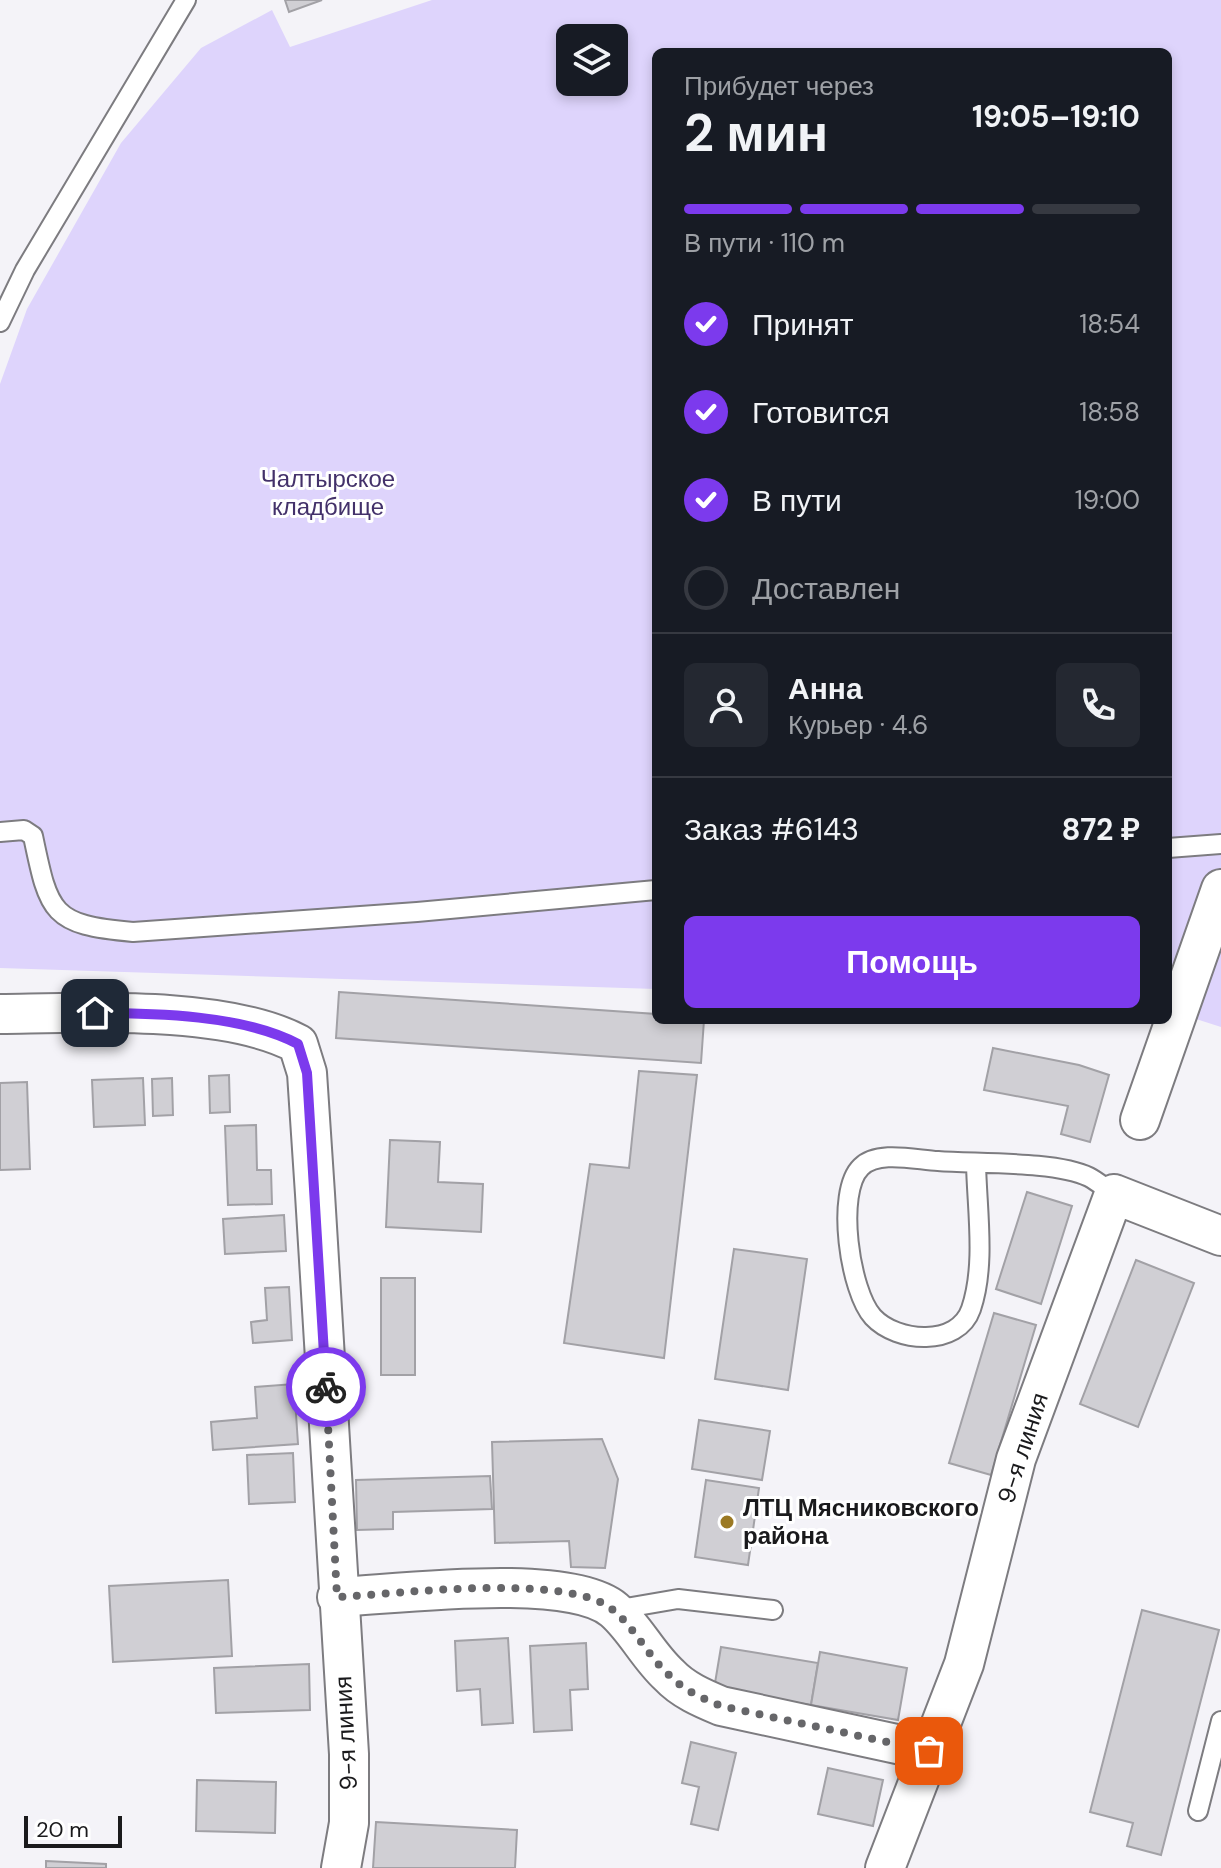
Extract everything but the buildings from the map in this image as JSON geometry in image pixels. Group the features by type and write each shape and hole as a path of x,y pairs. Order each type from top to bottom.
{"street":[{"path":"1140,1120 1205,960 1221,890"},
{"name":"9-я линия","path":"0,1014 127,1013 206,1020 273,1033 298,1044 307,1073 349,1754 349,1823 341,1868"},
{"path":"1114,1194 1221,1236"},
{"name":"9-я линия","path":"885,1868 964,1664 1016,1459 1114,1194"},
{"path":"337,1597 537,1588 576,1592 614,1610 669,1676 694,1694 721,1706 929,1751"}],"lane":[{"path":"0,322 25,270 186,0"},
{"path":"0,832 24,830 33,836 44,891 54,909 75,924 133,932 652,890"},
{"path":"1172,848 1221,844"},
{"path":"976,1164 978,1278 971,1311 961,1328 937,1337 901,1334 873,1317 858,1291 845,1211 849,1186 861,1166 877,1158 976,1164 1065,1170 1089,1177 1114,1194"},
{"path":"614,1610 678,1599 773,1610"},
{"path":"1198,1811 1221,1721"}],"green space":[{"name":"Чалтырское кладбище","path":"432,0 1221,0 1221,1027 1172,1011 1172,48 652,48 652,989 0,968 0,384 27,309 121,143 201,48 272,10 290,47"}],"way so far":[{"path":"326,1387 337,1597 537,1588 576,1592 614,1610 669,1676 694,1694 721,1706 929,1751"}],"place":[{"name":"ЛТЦ Мясниковского района","path":"727,1522"}],"route":[{"path":"95,1013 206,1020 261,1030 298,1044 307,1073 326,1387"}]}
